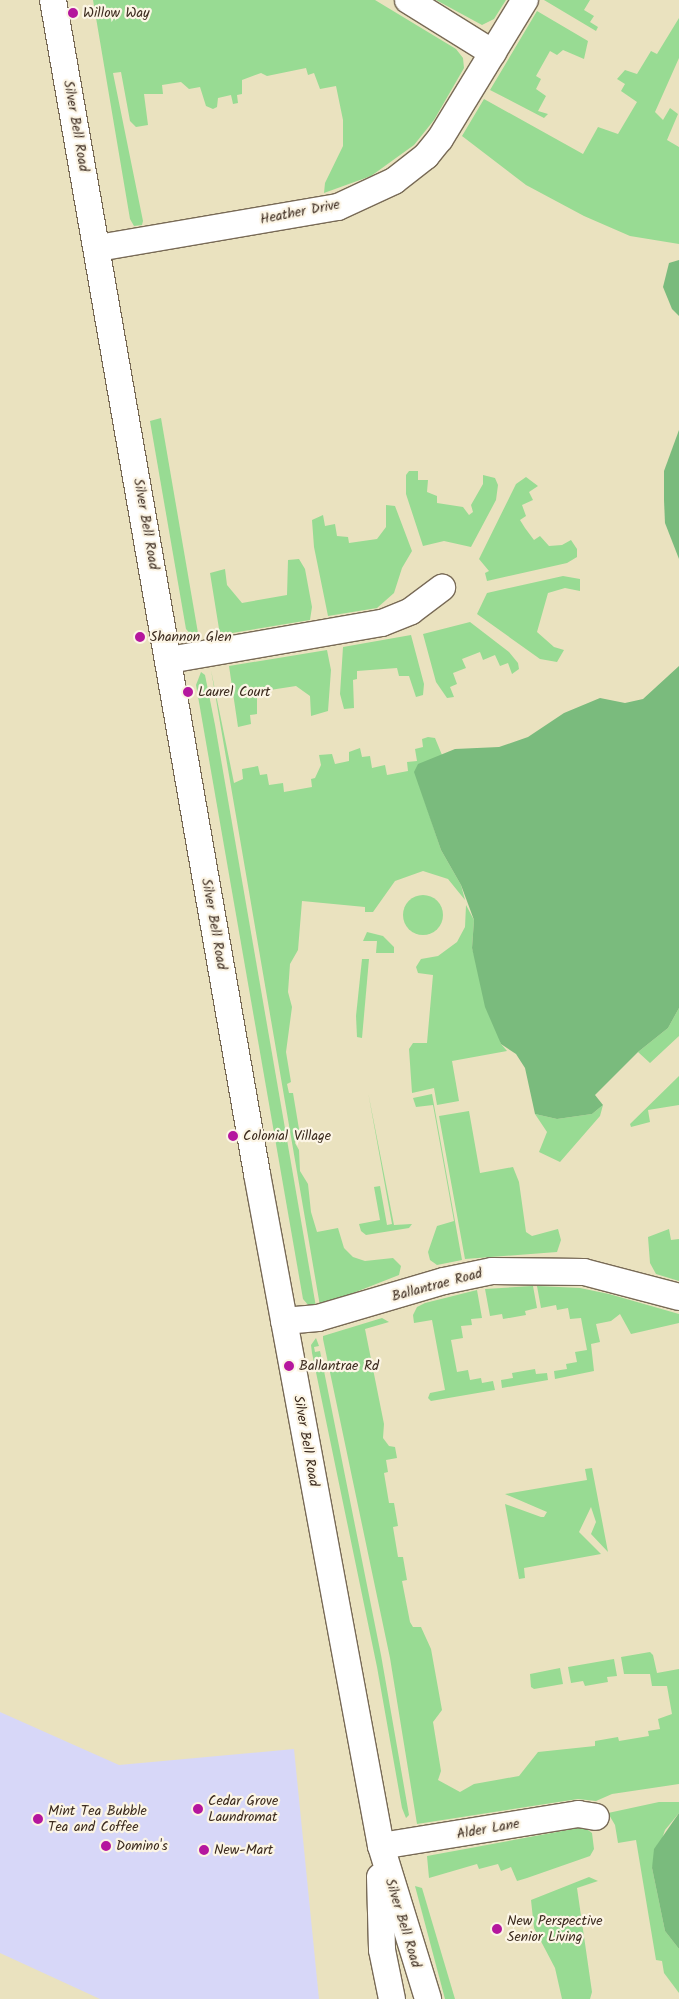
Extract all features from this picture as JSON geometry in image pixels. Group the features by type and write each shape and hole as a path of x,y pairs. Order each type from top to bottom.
{"street":[{"name":"Silver Bell Road","path":"53,0 98,248 284,1321 380,1846 428,1999"},
{"path":"408,0 492,53"},
{"name":"Heather Drive","path":"98,248 322,210 372,192 394,181 426,156 452,120 525,0"},
{"path":"169,660 382,623 411,611 442,588"},
{"name":"Ballantrae Road","path":"284,1321 318,1318 444,1281 492,1271 584,1272 679,1297"},
{"name":"Alder Lane","path":"380,1846 578,1814 596,1817"},
{"name":"Silver Bell Road","path":"380,1846 382,1950 392,1999"}],"shaded area":[{"path":"0,1712 119,1765 294,1749 319,1999 100,1999 0,1953"}],"green space":[{"path":"93,0 375,0 456,49 463,58 464,68 434,120 414,145 371,176 324,193 325,183 343,146 343,120 336,86 320,89 314,73 308,75 306,68 267,76 261,73 242,80 242,94 237,95 238,103 233,104 231,95 218,98 217,107 213,109 206,106 200,87 189,89 181,82 162,85 163,94 144,94 148,125 136,127 130,121 121,72 113,73 143,221 142,225 134,226 130,219"},
{"path":"436,0 506,0 494,19 482,25"},
{"path":"544,0 590,0 584,10 594,16 590,22 598,27 596,31"},
{"path":"537,11 588,41 584,59 563,50 557,55 550,51 536,76 541,79 536,89 546,96 538,111 548,114 544,118 490,90"},
{"path":"679,18 679,58 655,112 663,120 670,108 678,114 667,140 679,147 679,244 630,236 584,216 526,185 462,136 484,99 583,154 598,127 618,134 637,102 621,91 625,84 617,79 625,70 637,74 651,51 657,54"},
{"path":"679,260 679,316 672,309 663,287 669,263"},
{"path":"161,418 198,633 194,638 186,629 150,421"},
{"path":"679,430 679,559 665,523 664,471"},
{"path":"409,471 418,471 418,480 428,480 427,492 437,496 437,503 463,507 469,515 473,512 471,505 483,484 483,475 495,478 498,485 496,500 471,547 444,541 423,546 406,494 406,475"},
{"path":"526,477 538,486 529,492 533,500 522,505 526,516 520,520 525,528 534,540 540,536 549,546 562,545 571,540 577,549 577,557 567,563 487,581 485,573 489,571 479,559 516,484"},
{"path":"386,505 395,506 412,551 402,568 394,593 377,608 328,616 314,547 312,520 323,515 325,526 335,524 337,536 348,537 349,543 377,539 386,527"},
{"path":"299,559 305,569 312,607 310,620 220,635 210,573 225,569 227,585 242,603 287,595 288,560"},
{"path":"563,576 580,579 580,591 565,588 548,593 537,632 554,647 564,650 557,662 540,659 477,614 487,593"},
{"path":"470,622 509,652 518,663 519,669 512,674 508,663 500,666 495,655 483,660 480,652 462,659 466,668 453,673 457,684 450,687 454,697 447,698 436,682 423,634"},
{"path":"411,635 424,684 423,695 416,697 409,676 399,676 397,668 357,671 357,679 353,680 354,708 344,709 340,694 343,647"},
{"path":"327,650 331,670 328,711 311,716 310,696 296,686 257,692 257,714 250,715 251,724 238,727 229,666"},
{"path":"679,666 679,1008 668,1028 638,1052 595,1095 603,1105 592,1114 557,1119 535,1114 525,1068 516,1054 501,1044 485,1007 472,948 474,920 461,885 441,850 414,772 418,764 455,749 499,747 528,737 564,713 600,698 625,703 643,699"},
{"path":"211,670 234,783 243,779 242,769 258,766 260,775 267,774 269,785 283,783 284,792 312,787 311,779 315,778 321,765 319,755 332,754 335,764 349,761 349,752 360,748 362,757 370,756 372,768 385,765 387,775 408,771 407,762 417,761 415,749 423,747 422,739 428,737 435,738 442,755 415,772 441,850 461,885 465,900 448,879 423,871 395,881 373,912 365,912 365,907 302,901 298,950 290,964 288,992 292,1007 286,1052 291,1082 287,1084 289,1093 293,1093 299,1129 295,1143 299,1150 300,1171 308,1184 311,1212 317,1232 338,1228 344,1248 353,1257 365,1261 393,1258 401,1266 399,1275 320,1306"},
{"path":"201,672 205,675 215,725 316,1307 309,1306 303,1299 196,685"},
{"path":"423,895 437,901 443,915 437,929 423,935 409,929 403,915 409,901"},
{"path":"466,905 474,920 472,948 501,1044 507,1051 452,1061 459,1101 437,1105 434,1088 412,1093 409,1049 413,1043 427,1043 433,975 418,973 416,967 421,959 438,956 457,942 465,927"},
{"path":"367,932 383,936 394,947 394,953 376,953 377,941 363,941"},
{"path":"362,959 369,959 362,1038 357,1037 356,1016"},
{"path":"679,1008 679,1036 650,1063 638,1052 668,1028"},
{"path":"679,1076 679,1105 648,1110 650,1122 631,1127 630,1124"},
{"path":"368,1092 394,1225 412,1224 409,1228 366,1235 361,1231 359,1224 380,1220 374,1187 380,1186 387,1225 392,1224"},
{"path":"432,1094 462,1260 437,1265 430,1260 428,1252 437,1226 454,1221 433,1105 416,1107 413,1098"},
{"path":"603,1105 600,1116 560,1162 539,1152 547,1132 535,1114 557,1119 592,1114"},
{"path":"469,1111 480,1173 513,1167 519,1182 526,1232 532,1236 558,1229 561,1240 557,1252 465,1259 439,1116"},
{"path":"669,1229 671,1240 679,1239 679,1281 656,1274 650,1263 648,1237"},
{"path":"533,1286 537,1308 525,1311 526,1315 503,1319 502,1314 490,1316 485,1289"},
{"path":"537,1286 580,1288 609,1294 679,1314 679,1323 631,1334 620,1314 611,1321 596,1324 600,1342 591,1344 594,1371 555,1379 554,1371 567,1369 566,1364 577,1362 575,1352 587,1350 581,1318 570,1319 568,1308 557,1310 556,1305 541,1308"},
{"path":"477,1290 482,1318 471,1319 472,1325 461,1326 463,1338 451,1340 457,1372 468,1370 470,1380 481,1378 482,1383 493,1381 495,1390 431,1401 428,1398 430,1393 445,1390 432,1320 414,1323 413,1315 417,1307 425,1303"},
{"path":"382,1318 389,1322 365,1329 384,1424 383,1438 389,1446 395,1447 397,1458 386,1460 388,1472 384,1473 389,1503 394,1503 398,1526 393,1527 398,1557 403,1557 407,1580 402,1581 410,1622 413,1627 421,1627 431,1649 442,1710 433,1722 441,1771 438,1780 460,1792 474,1784 519,1776 538,1752 595,1746 595,1741 618,1737 619,1741 649,1736 648,1731 660,1729 658,1719 672,1714 667,1686 652,1686 650,1674 624,1674 621,1657 650,1652 653,1655 657,1673 679,1669 679,1784 612,1794 596,1801 578,1799 417,1824 390,1658 323,1339 323,1336"},
{"path":"316,1338 319,1346 314,1347 315,1352 320,1351 381,1655 409,1815 406,1818 402,1808 377,1667 312,1353 311,1345"},
{"path":"535,1369 536,1374 547,1373 548,1380 502,1388 501,1380 513,1378 512,1373"},
{"path":"592,1468 608,1552 591,1534 596,1522 591,1507 579,1532 601,1554 524,1568 525,1578 519,1579 505,1504 541,1517 544,1517 547,1512 505,1494 587,1480 585,1469"},
{"path":"614,1659 617,1676 607,1677 608,1682 585,1686 583,1681 571,1683 568,1667"},
{"path":"560,1668 563,1684 534,1689 531,1687 530,1674"},
{"path":"659,1802 679,1802 679,1813 665,1830 652,1868 665,1931 679,1949 679,1993 664,1973 662,1961 656,1960 636,1840 618,1843 615,1825 608,1813"},
{"path":"679,1813 679,1949 665,1931 652,1868 654,1849"},
{"path":"584,1827 592,1833 594,1849 590,1856 527,1878 517,1881 511,1867 501,1871 498,1864 479,1869 477,1864 429,1878 427,1856"},
{"path":"589,1877 598,1881 577,1888 592,1992 590,1999 562,1999 555,1968 534,1928 531,1900"},
{"path":"415,1886 422,1888 455,1999 445,1999"}],"place":[{"name":"Willow Way","path":"73,13"},
{"name":"Shannon Glen","path":"140,637"},
{"name":"Laurel Court","path":"188,692"},
{"name":"Colonial Village","path":"233,1136"},
{"name":"Ballantrae Rd","path":"289,1366"},
{"name":"Cedar Grove Laundromat","path":"198,1809"},
{"name":"Mint Tea Bubble Tea and Coffee","path":"38,1819"},
{"name":"Domino's","path":"106,1846"},
{"name":"New-Mart","path":"204,1850"},
{"name":"New Perspective Senior Living","path":"497,1929"}]}
